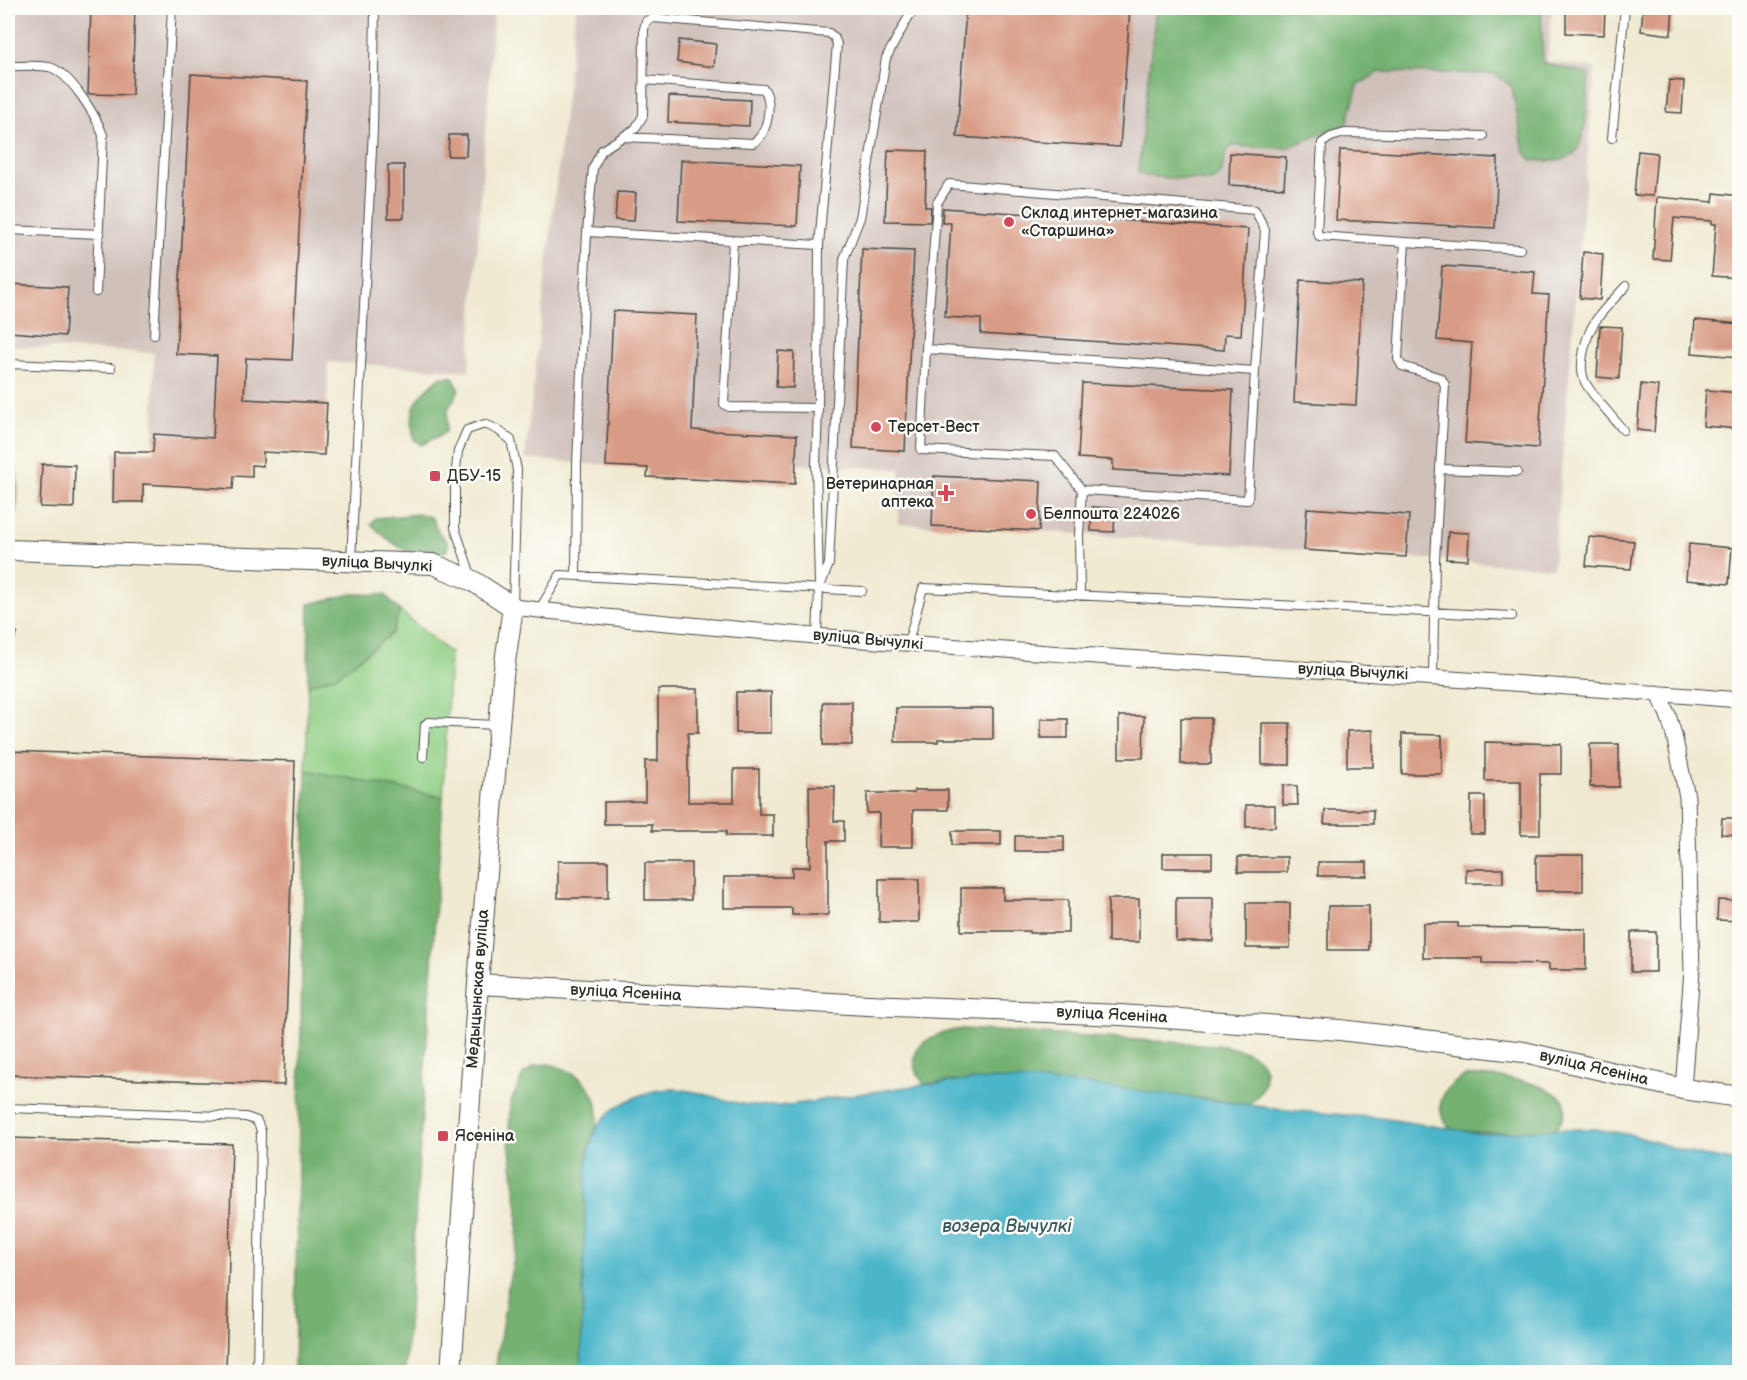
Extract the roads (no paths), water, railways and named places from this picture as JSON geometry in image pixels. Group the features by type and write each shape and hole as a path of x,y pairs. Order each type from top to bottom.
{"street":[{"name":"вуліца Вычулкі","path":"8,550 433,564 473,581 513,607 629,621 1024,652 1433,677 1740,700"},
{"name":"Медыцынская вуліца","path":"451,1372 478,984 503,676 513,607"},
{"path":"1657,693 1671,725 1687,797 1692,970 1683,1089"},
{"name":"вуліца Ясеніна","path":"478,984 844,1004 1120,1015 1340,1030 1524,1052 1683,1089 1740,1097"}],"lane":[{"path":"154,335 172,8"},
{"path":"351,562 373,130 375,8"},
{"path":"819,589 829,564 844,259 860,218 886,58 909,16 918,8"},
{"path":"1612,138 1625,8"},
{"path":"576,576 577,464 587,232 593,168 602,150 635,129 643,116 646,21 653,18 829,33 837,44 819,245 816,464 819,589 817,636"},
{"path":"8,66 49,67 61,72 97,118 103,135 96,292"},
{"path":"623,137 753,143 759,140 766,129 768,96 764,89 644,80"},
{"path":"1483,136 1345,133 1331,137 1322,143 1317,232 1319,236 1520,249"},
{"path":"1080,596 1082,489 1055,456 921,450 937,203 950,184 1255,210 1265,230 1248,500 1082,489"},
{"path":"8,230 100,234"},
{"path":"587,232 819,245"},
{"path":"733,241 724,404 729,407 818,408"},
{"path":"1405,242 1398,359 1402,366 1441,378 1445,384 1435,560 1433,677"},
{"path":"1623,430 1587,386 1581,363 1585,338 1595,318 1626,286"},
{"path":"926,349 1255,371"},
{"path":"8,364 111,368"},
{"path":"473,581 455,528 454,478 458,451 467,430 485,424 511,440 517,470 513,607"},
{"path":"1440,469 1517,472"},
{"path":"539,610 560,575 862,591"},
{"path":"908,643 923,588 1512,616"},
{"path":"423,757 425,725 428,722 499,726"},
{"path":"8,1108 246,1117 257,1121 261,1131 257,1372"}],"water":[{"name":"возера Вычулкі","path":"995,1079 1085,1084 1287,1110 1381,1118 1484,1134 1595,1129 1632,1135 1698,1155 1739,1162 1739,1372 581,1372 586,1170 592,1140 603,1119 612,1111 635,1097 664,1089 691,1091 745,1104 770,1106 924,1085"}],"place":[{"name":"Склад интернет-магазина «Старшина»","path":"1009,222"},
{"name":"Терсет-Вест","path":"876,427"},
{"name":"ДБУ-15","path":"435,476"},
{"name":"Ветеринарная аптека","path":"946,493"},
{"name":"Белпошта 224026","path":"1031,514"},
{"name":"Ясеніна","path":"443,1136"}]}
